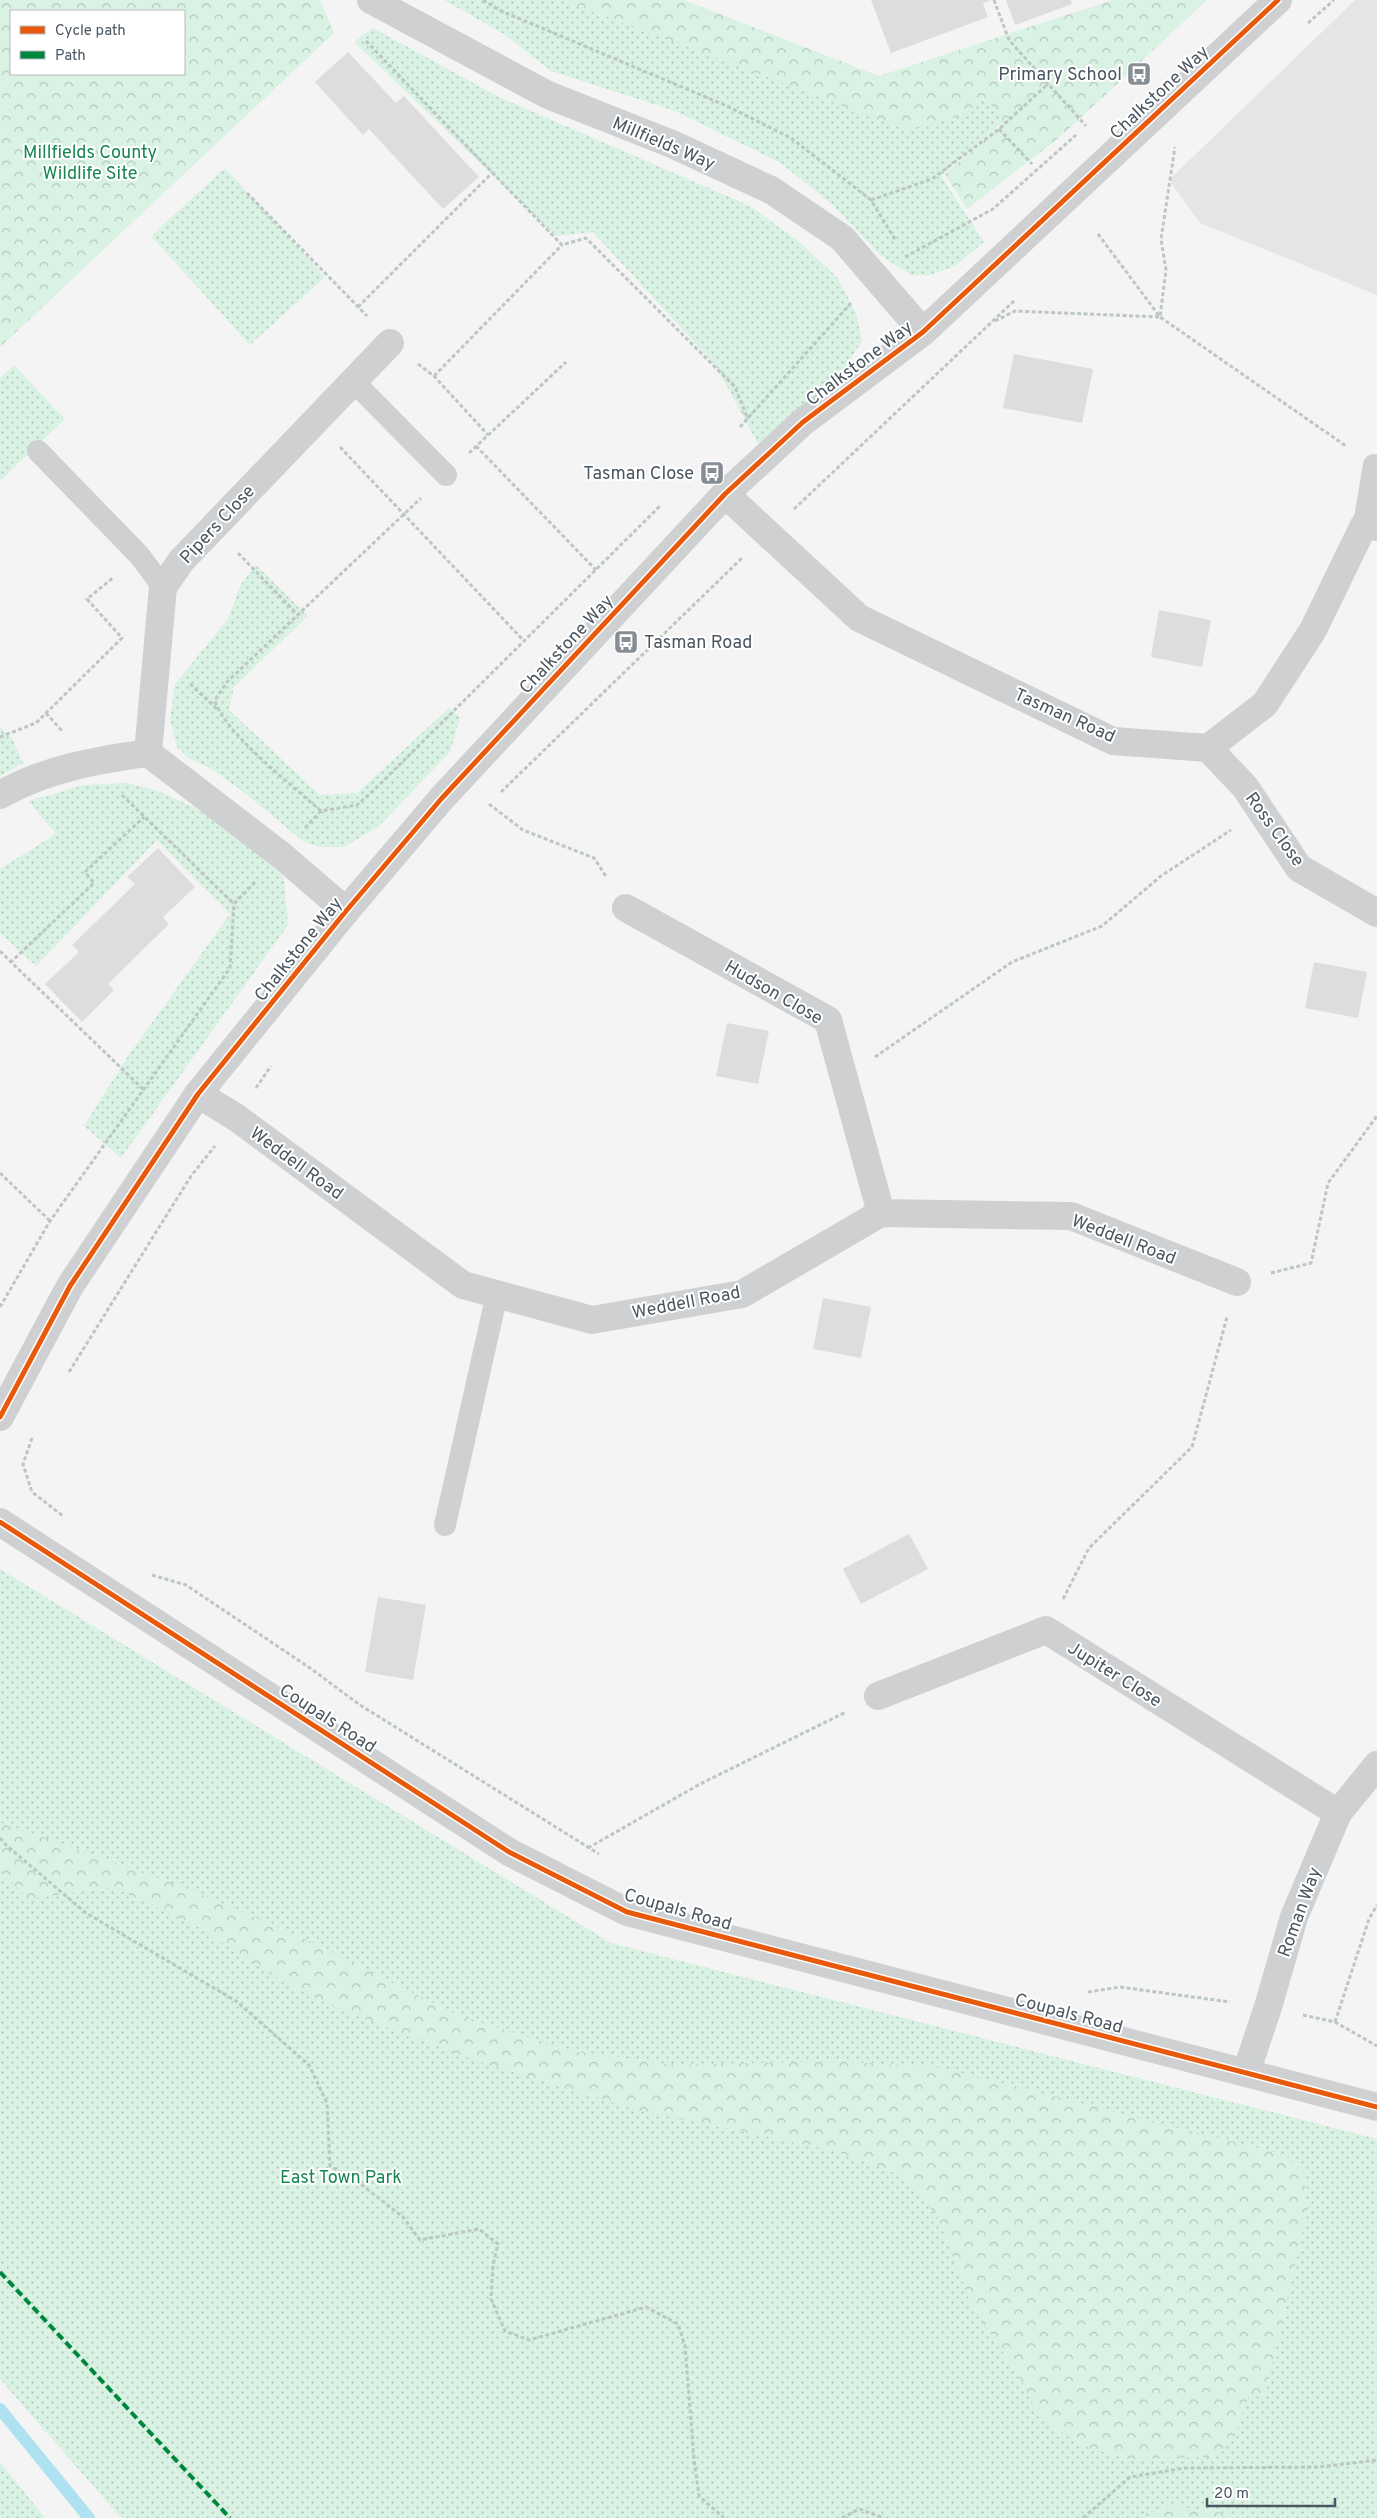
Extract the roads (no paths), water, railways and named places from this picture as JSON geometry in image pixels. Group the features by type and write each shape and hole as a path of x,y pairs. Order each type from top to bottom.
{"street":[{"name":"Millfields Way","path":"371,0 548,96 672,144 771,190 842,238 923,332"},
{"name":"Chalkstone Way","path":"0,1417 70,1286 198,1094 346,911 442,798 725,494 804,422 923,332 1278,0"},
{"name":"Pipers Close","path":"148,753 163,587 181,561 390,343"},
{"name":"Tasman Road","path":"725,494 859,618 1113,740 1208,748"},
{"path":"1208,748 1265,704 1313,630 1370,526"},
{"name":"Ross Close","path":"1208,748 1245,787 1299,868 1377,913"},
{"path":"0,795 21,783 88,762 148,753 280,855 346,911"},
{"name":"Hudson Close","path":"626,908 828,1020 881,1213"},
{"name":"Weddell Road","path":"198,1094 237,1118 463,1284 592,1320 742,1294 881,1213 1071,1216 1236,1282"},
{"name":"Coupals Road","path":"0,1522 509,1852 627,1912 1377,2107"},
{"name":"Jupiter Close","path":"878,1696 1046,1630 1338,1813"},
{"name":"Roman Way","path":"1246,2073 1268,2007 1294,1917 1338,1813 1377,1764"}],"lane":[{"path":"353,381 446,475"},
{"path":"38,452 139,555 163,587"},
{"path":"1370,526 1374,465"},
{"path":"445,1525 497,1294"}],"waterway":[{"path":"0,2409 89,2518"}],"place":[{"name":"Primary School","path":"1139,74"},
{"name":"Tasman Close","path":"712,473"},
{"name":"Tasman Road","path":"626,642"}],"park label":[{"name":"Millfields County Wildlife Site","path":"90,162"},
{"name":"East Town Park","path":"341,2177"}]}
